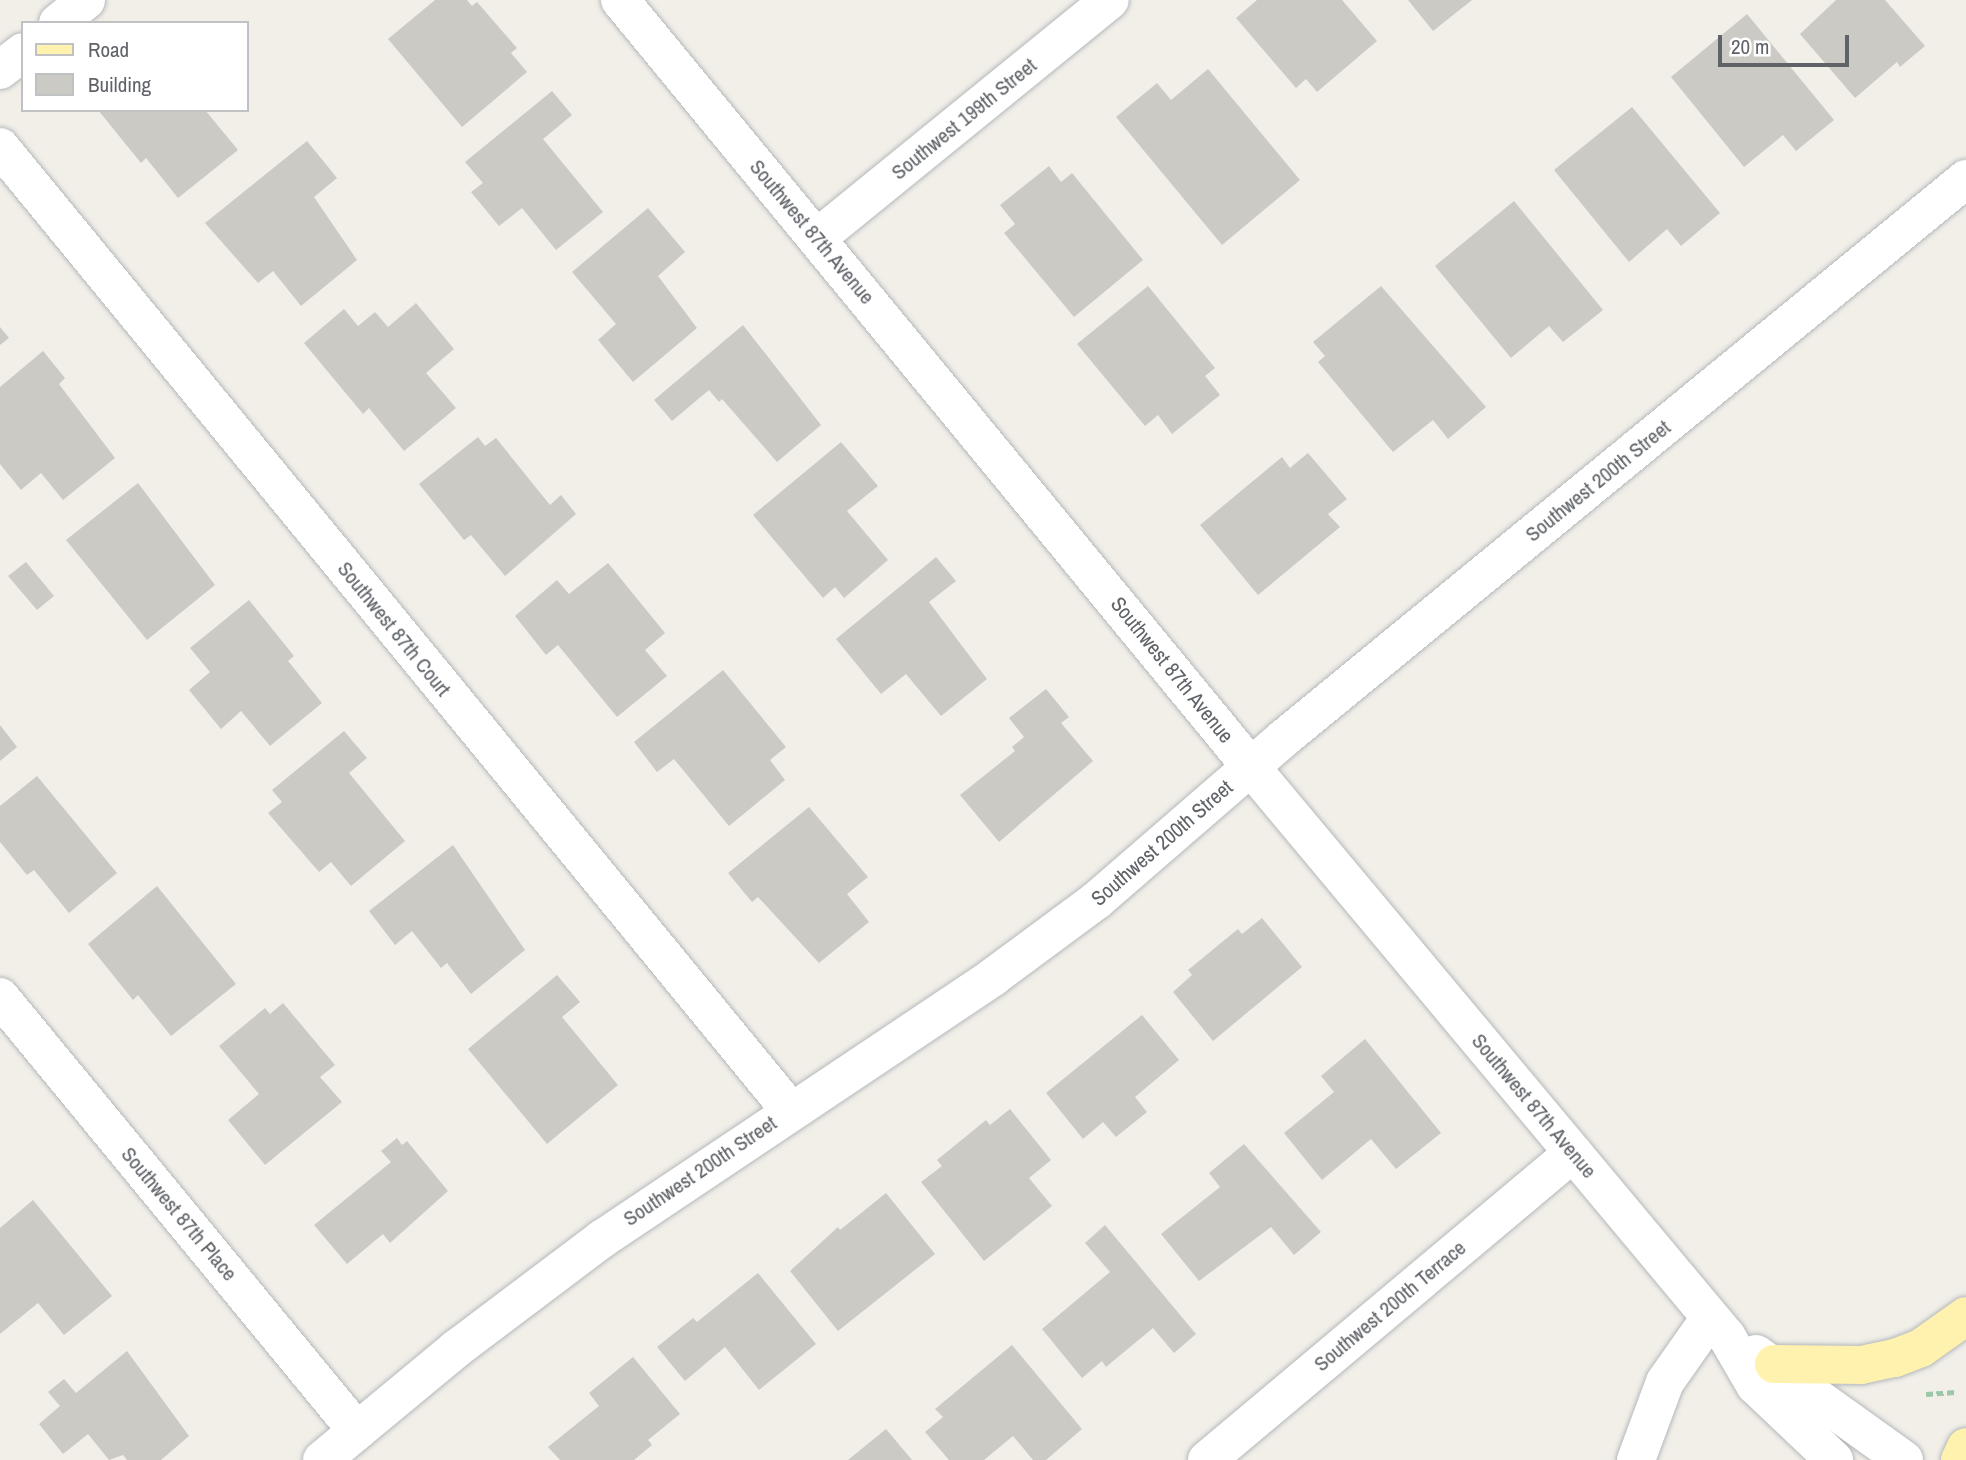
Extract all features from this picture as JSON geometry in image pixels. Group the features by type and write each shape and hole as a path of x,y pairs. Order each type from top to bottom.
{"main road":[{"path":"1774,1364 1842,1366 1895,1358 1930,1342 1966,1316"},
{"path":"1960,1460 1966,1447"}],"street":[{"path":"60,21 86,0"},
{"name":"Southwest 87th Avenue","path":"620,0 1250,766 1719,1328 1755,1385 1833,1460"},
{"name":"Southwest 199th Street","path":"817,238 1110,0"},
{"path":"0,70 21,54"},
{"name":"Southwest 87th Court","path":"0,147 790,1110"},
{"name":"Southwest 200th Street","path":"322,1460 527,1293 790,1110 1051,936 1250,766 1966,179"},
{"name":"Southwest 87th Place","path":"0,997 357,1431"},
{"name":"Southwest 200th Terrace","path":"1207,1460 1573,1153"},
{"path":"1636,1460 1665,1382 1719,1328"},
{"name":"Southwest 87th Avenue","path":"1719,1328 1774,1364 1904,1460"}],"building":[{"path":"435,0 467,0 472,6 477,2 517,48 511,53 527,72 462,127 388,39"},
{"path":"1257,0 1342,0 1377,41 1317,92 1306,79 1296,88 1236,18"},
{"path":"1408,0 1472,0 1433,31"},
{"path":"1836,0 1885,0 1925,46 1900,67 1897,62 1855,98 1800,34"},
{"path":"1747,14 1834,120 1796,151 1783,135 1744,167 1671,77"},
{"path":"1208,69 1300,180 1222,245 1116,117 1157,83 1171,100"},
{"path":"552,91 572,115 543,139 603,212 556,250 522,208 499,226 471,192 483,183 465,162"},
{"path":"1632,107 1720,213 1681,246 1667,229 1629,262 1554,170"},
{"path":"100,112 207,112 238,150 178,198 146,158 141,163"},
{"path":"307,141 337,178 314,197 357,260 301,306 273,271 258,283 205,223"},
{"path":"1049,166 1061,182 1072,173 1143,260 1074,317 1004,233 1015,224 1000,205"},
{"path":"1514,201 1603,310 1563,342 1549,326 1511,358 1435,266"},
{"path":"648,208 685,252 658,276 697,328 633,382 598,340 616,324 572,272"},
{"path":"1148,286 1215,368 1205,376 1220,395 1172,434 1158,415 1145,426 1077,344"},
{"path":"1381,286 1486,407 1448,439 1433,420 1393,452 1318,362 1325,356 1313,342"},
{"path":"416,303 454,349 426,373 456,408 404,451 369,408 363,414 304,343 344,309 358,326 375,312 388,327"},
{"path":"743,325 821,425 777,462 722,399 719,402 709,390 672,421 654,400"},
{"path":"0,327 9,338 0,345"},
{"path":"43,351 65,378 59,384 115,458 63,500 41,473 21,490 0,464 0,387"},
{"path":"478,437 485,446 496,438 550,505 561,495 576,514 505,576 471,535 464,540 419,484"},
{"path":"841,442 878,486 847,511 888,560 844,598 835,587 823,598 753,515"},
{"path":"1308,453 1347,499 1328,514 1340,527 1258,595 1200,525 1282,457 1290,468"},
{"path":"138,483 215,585 147,640 66,540"},
{"path":"936,557 956,581 929,602 987,679 941,716 906,674 881,694 836,639"},
{"path":"26,562 54,596 37,610 8,576"},
{"path":"608,563 665,633 645,650 667,676 617,717 558,645 546,655 515,616 557,580 569,594"},
{"path":"249,600 294,656 288,661 322,703 270,746 241,711 221,729 189,690 210,672 190,648"},
{"path":"723,670 786,747 770,760 785,780 729,826 674,759 657,772 634,742"},
{"path":"1046,689 1069,717 1061,723 1093,761 999,842 960,795 1015,751 1012,747 1024,737 1009,718"},
{"path":"0,725 17,747 0,761"},
{"path":"344,731 367,758 349,773 405,841 351,886 331,862 319,872 268,813 282,802 272,790"},
{"path":"37,776 117,873 69,913 34,870 27,875 0,842 0,806"},
{"path":"809,807 868,877 847,894 869,922 819,963 758,897 752,902 728,873"},
{"path":"453,845 525,950 471,994 447,963 441,968 412,931 395,945 369,911"},
{"path":"157,886 236,984 171,1036 138,995 133,1000 88,944"},
{"path":"1262,918 1302,967 1213,1041 1173,992 1192,975 1188,970 1238,929 1242,934"},
{"path":"557,975 580,1002 562,1017 618,1085 547,1144 468,1049"},
{"path":"283,1003 335,1065 320,1077 342,1102 265,1165 228,1120 259,1094 219,1046 265,1008 270,1014"},
{"path":"1142,1015 1179,1060 1135,1097 1147,1112 1116,1137 1103,1122 1083,1139 1046,1093"},
{"path":"1365,1039 1441,1133 1396,1169 1371,1139 1322,1180 1284,1133 1334,1092 1321,1076"},
{"path":"1010,1109 1051,1160 1029,1178 1052,1206 984,1261 921,1182 942,1166 937,1160 986,1120 990,1125"},
{"path":"397,1138 402,1145 407,1141 448,1191 390,1243 383,1234 347,1264 314,1225 391,1162 381,1151"},
{"path":"1244,1144 1321,1232 1294,1255 1271,1227 1199,1281 1161,1234 1220,1187 1209,1173"},
{"path":"886,1193 935,1254 838,1331 790,1271 838,1227 840,1230"},
{"path":"33,1200 112,1296 64,1335 38,1303 0,1334 0,1228"},
{"path":"1105,1225 1196,1334 1174,1353 1153,1328 1106,1367 1102,1361 1082,1378 1042,1329 1110,1272 1085,1243"},
{"path":"758,1273 816,1344 759,1390 725,1347 685,1381 657,1347 693,1318 697,1322"},
{"path":"1012,1345 1082,1429 1046,1460 1033,1460 1013,1436 984,1460 949,1460 925,1432 943,1417 935,1409"},
{"path":"127,1351 189,1436 161,1460 127,1460 123,1455 109,1460 88,1434 63,1454 39,1424 60,1406 48,1392 64,1379 76,1393"},
{"path":"633,1357 680,1414 648,1440 652,1445 634,1460 560,1460 548,1447 599,1406 589,1393"},
{"path":"886,1429 912,1460 848,1460"}]}
